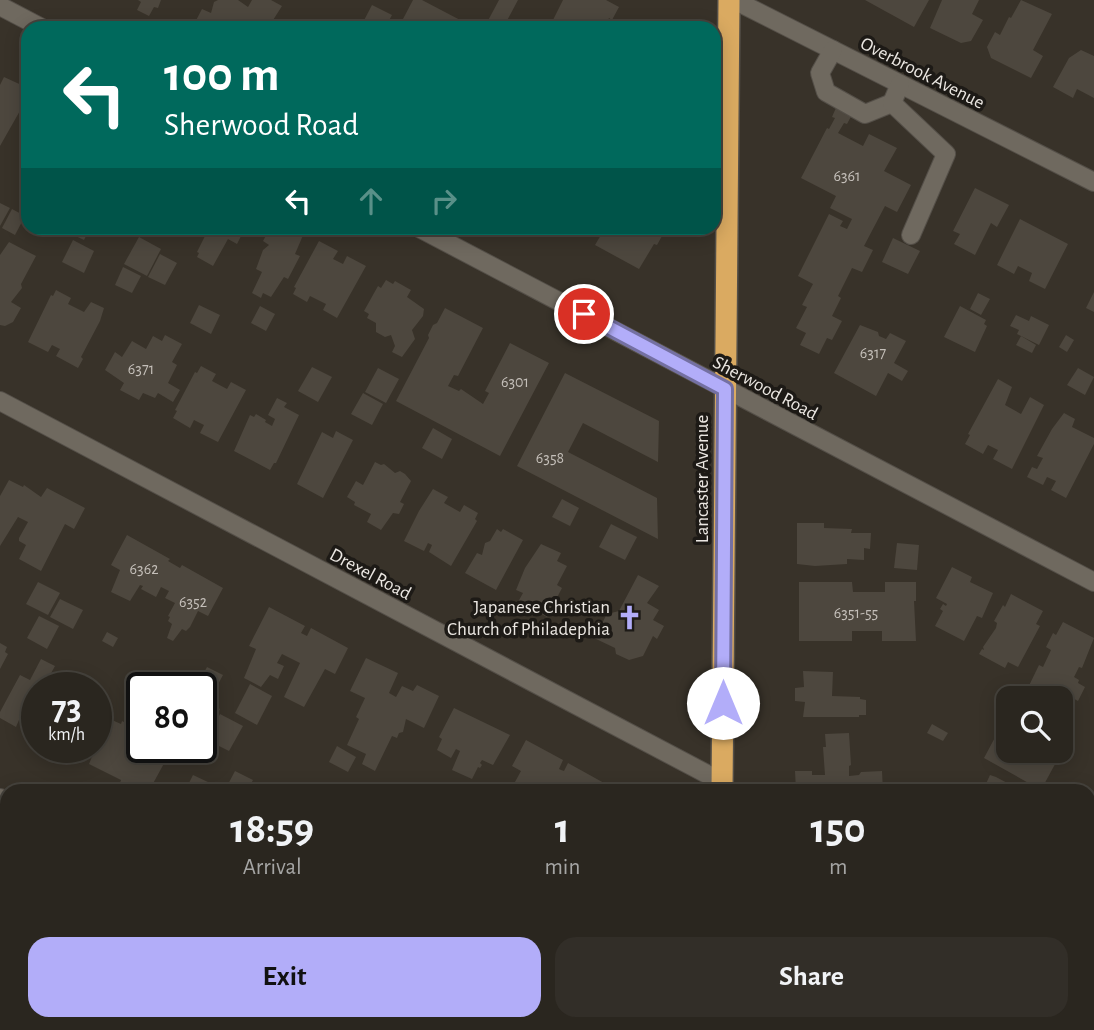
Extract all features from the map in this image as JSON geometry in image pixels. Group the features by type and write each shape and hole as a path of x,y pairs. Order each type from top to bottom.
{"highway":[{"name":"Lancaster Avenue","path":"722,784 732,0"}],"street":[{"name":"Overbrook Avenue","path":"732,0 1094,182"},
{"path":"0,6 29,21"},
{"path":"832,50 820,73 827,92 865,114 892,103 900,84"},
{"path":"892,103 946,154 911,235"},
{"name":"Sherwood Road","path":"432,235 1094,582"},
{"name":"Drexel Road","path":"0,401 718,784"}],"building":[{"path":"138,0 161,0 158,8 154,7 149,16 137,10 141,2"},
{"path":"238,0 248,7 252,0 271,0 282,6 272,21 196,21 202,9 211,13 214,2"},
{"path":"413,0 422,0 462,21 407,21 403,19"},
{"path":"499,0 518,0 507,21 488,21"},
{"path":"563,0 606,0 619,7 612,20 609,18 608,21 552,21"},
{"path":"865,0 929,0 914,27"},
{"path":"942,0 979,0 972,14 983,20 971,41 961,43 930,28"},
{"path":"1021,0 1052,14 1033,50 1043,56 1031,78 991,58 987,47 995,32 1000,35"},
{"path":"372,5 392,15 389,21 364,21"},
{"path":"1081,50 1094,56 1094,98 1077,89 1073,98 1053,87 1069,58"},
{"path":"4,77 21,85 21,109 0,146 0,85"},
{"path":"838,103 854,111 838,133 863,146 869,134 897,148 884,171 911,185 897,212 885,206 864,246 873,250 862,272 852,268 838,296 841,298 832,316 842,321 832,340 827,338 819,354 800,345 806,333 796,328 807,307 802,305 813,284 798,276 829,214 843,221 840,226 847,229 852,219 830,208 836,196 801,178 835,118 832,117"},
{"path":"975,188 1009,205 997,227 991,223 975,255 954,244 960,234 953,231"},
{"path":"0,203 10,208 0,226"},
{"path":"12,209 21,214 21,224 15,235 2,228"},
{"path":"1020,219 1068,244 1045,289 1029,281 1032,273 1018,266 1014,274 997,265"},
{"path":"74,235 86,235 84,240"},
{"path":"206,235 242,235 237,244 228,239 213,266 197,257"},
{"path":"266,235 303,235 295,254 300,256 288,279 284,277 271,297 263,293 261,298 252,293 262,272 256,269 263,250 269,245 263,241"},
{"path":"601,235 662,236 639,269 595,245"},
{"path":"139,237 161,249 147,276 124,264"},
{"path":"893,238 920,251 908,274 882,262"},
{"path":"73,240 94,251 84,273 62,262"},
{"path":"319,241 338,251 333,259 343,264 347,256 366,266 337,318 323,310 326,304 310,296 307,302 293,294 296,288 294,287"},
{"path":"9,242 36,256 21,284 22,288 11,302 21,308 13,322 5,326 0,325 0,255"},
{"path":"160,254 177,263 165,285 148,277"},
{"path":"123,267 141,276 132,293 115,285"},
{"path":"386,280 393,284 395,281 411,290 407,297 424,309 423,316 412,330 415,339 402,357 392,352 395,346 391,335 385,337 376,332 376,323 367,318 369,314 364,311 378,286 381,288"},
{"path":"56,290 71,298 68,304 84,312 91,302 104,308 78,368 56,356 60,349 52,345 48,352 28,342"},
{"path":"1094,292 1094,312 1086,308"},
{"path":"978,293 990,299 981,315 970,309"},
{"path":"199,305 220,315 211,334 190,323"},
{"path":"260,306 275,314 266,331 251,323"},
{"path":"960,306 986,320 984,324 987,326 975,352 944,337"},
{"path":"445,308 483,328 458,376 454,375 448,386 459,391 461,389 483,404 489,393 485,391 510,343 549,363 500,456 396,401 433,325 437,323"},
{"path":"1016,315 1029,321 1031,316 1049,325 1039,345 1017,334 1019,330 1010,326"},
{"path":"860,325 878,332 879,336 886,339 890,333 906,341 894,363 908,371 902,381 888,373 876,396 834,373"},
{"path":"165,335 182,344 172,362 177,365 168,383 180,390 173,402 158,393 155,398 143,393 139,400 120,390 124,383 105,370 115,352 122,357 132,341 146,349 153,336 162,341"},
{"path":"1066,335 1074,340 1067,352 1059,347"},
{"path":"1021,336 1036,345 1032,353 1016,345"},
{"path":"201,366 216,374 212,381 227,389 231,382 246,390 218,442 200,433 204,425 194,420 190,428 173,418 195,372 197,373"},
{"path":"312,367 332,377 318,402 298,391"},
{"path":"378,368 399,379 386,403 365,392"},
{"path":"1078,368 1094,377 1085,395 1067,385"},
{"path":"565,373 659,421 658,462 583,423 568,452 657,498 658,539 517,466"},
{"path":"998,379 1012,387 1005,405 1021,414 1030,397 1044,405 1012,469 993,459 998,450 988,445 983,454 965,444"},
{"path":"363,393 383,404 372,425 351,414"},
{"path":"277,398 287,403 284,407 299,415 270,470 234,451 250,415 254,417 256,414 272,426 275,419 268,415"},
{"path":"1064,413 1075,419 1072,427 1094,438 1094,444 1066,498 1051,490 1056,481 1047,477 1043,485 1027,477 1032,467 1037,469 1043,458 1037,456"},
{"path":"433,428 452,439 442,459 422,448"},
{"path":"336,431 353,440 323,498 297,484 322,432 333,438"},
{"path":"375,462 384,464 395,473 400,471 411,481 400,502 404,504 399,514 393,513 381,530 367,522 371,514 354,505 355,502 347,497 356,481 363,485"},
{"path":"9,480 23,487 24,485 41,497 47,488 85,508 74,529 65,524 41,571 19,559 26,545 19,541 19,538 28,522 18,517 0,546 0,496"},
{"path":"433,489 448,497 444,503 460,512 464,505 478,513 475,519 477,521 451,566 429,552 432,545 428,543 424,551 404,541"},
{"path":"562,499 579,508 570,526 552,517"},
{"path":"797,523 824,523 824,528 852,529 851,533 871,533 870,549 864,548 864,560 847,559 847,564 797,564"},
{"path":"611,524 637,537 625,560 599,547"},
{"path":"497,529 501,532 503,529 523,540 496,590 465,573 477,553 482,555 485,543 490,541"},
{"path":"127,535 170,559 168,561 180,568 182,565 223,588 208,616 198,611 190,627 186,631 182,629 173,641 167,638 172,624 168,621 168,616 175,603 165,598 169,591 161,587 156,597 141,589 143,586 140,585 130,601 111,592 120,570 111,565"},
{"path":"897,543 919,545 917,570 894,568"},
{"path":"541,544 561,553 557,561 567,566 557,585 562,588 547,617 518,602 523,593 516,590 525,568"},
{"path":"952,567 972,577 970,582 993,593 982,618 977,616 964,641 935,626 943,611 940,609 943,604 947,604 936,598"},
{"name":"Japanese Christian Church of Philadephia","path":"638,575 659,586 647,603 659,610 653,620 664,626 657,639 653,636 643,656 629,660 616,654 615,648 594,638 607,614 619,611"},
{"path":"38,582 60,593 48,615 26,604"},
{"path":"799,582 852,582 853,592 885,592 885,582 916,582 916,641 882,641 882,631 852,631 852,641 799,641"},
{"path":"1011,594 1043,611 1036,624 1040,626 1018,667 1008,662 1005,668 979,654 996,628 997,623 994,621"},
{"path":"60,599 83,610 73,629 50,617"},
{"path":"269,607 305,626 301,633 307,636 311,628 348,648 335,674 325,669 304,707 284,697 300,663 282,654 277,663 284,666 278,679 270,675 261,687 244,678 256,649 249,646"},
{"path":"39,616 59,626 47,649 27,638"},
{"path":"1063,622 1094,638 1082,668 1079,667 1074,677 1085,687 1078,701 1073,698 1073,686 1029,686 1039,665 1043,667 1051,650 1046,647 1053,633 1056,635"},
{"path":"107,632 118,638 113,647 102,641"},
{"path":"0,643 7,647 5,652 8,654 0,669"},
{"path":"366,658 398,673 389,693 396,697 402,686 413,691 417,685 439,696 424,728 406,719 403,732 399,733 397,738 392,736 375,771 362,764 366,754 347,745 365,698 350,691"},
{"path":"41,659 55,666 52,672 34,672"},
{"path":"207,667 217,672 204,672"},
{"path":"803,671 833,672 832,696 860,697 866,700 866,715 803,717 805,702 795,701 795,688 804,687"},
{"path":"217,672 223,675 217,686"},
{"path":"20,675 21,721 19,720 16,727 0,718 0,712"},
{"path":"250,684 272,696 257,725 235,713"},
{"path":"454,708 510,735 493,765 482,760 482,765 472,779 452,770 460,751 456,749 451,758 437,750 442,739 439,737"},
{"path":"220,714 243,726 229,751 217,745 217,720"},
{"path":"112,720 126,723 126,763 164,763 153,784 122,784 121,780 89,764 112,763"},
{"path":"932,724 948,733 943,741 927,733"},
{"path":"849,733 849,776 859,775 861,772 882,771 883,784 796,784 795,771 812,771 812,775 825,775 825,734"},
{"path":"996,736 996,763 1056,763 1044,784 1030,784 984,758"},
{"path":"526,740 563,760 559,769 564,771 568,763 604,783 514,784 521,771 512,766"},
{"path":"337,746 356,757 348,772 329,762"},
{"path":"235,771 253,780 251,784 228,784"},
{"path":"193,775 212,784 188,784"},
{"path":"990,775 1009,784 986,784"}],"place":[{"name":"Japanese Christian Church of Philadephia","path":"630,617"}],"route":[{"path":"584,314 725,389 723,703"}]}
